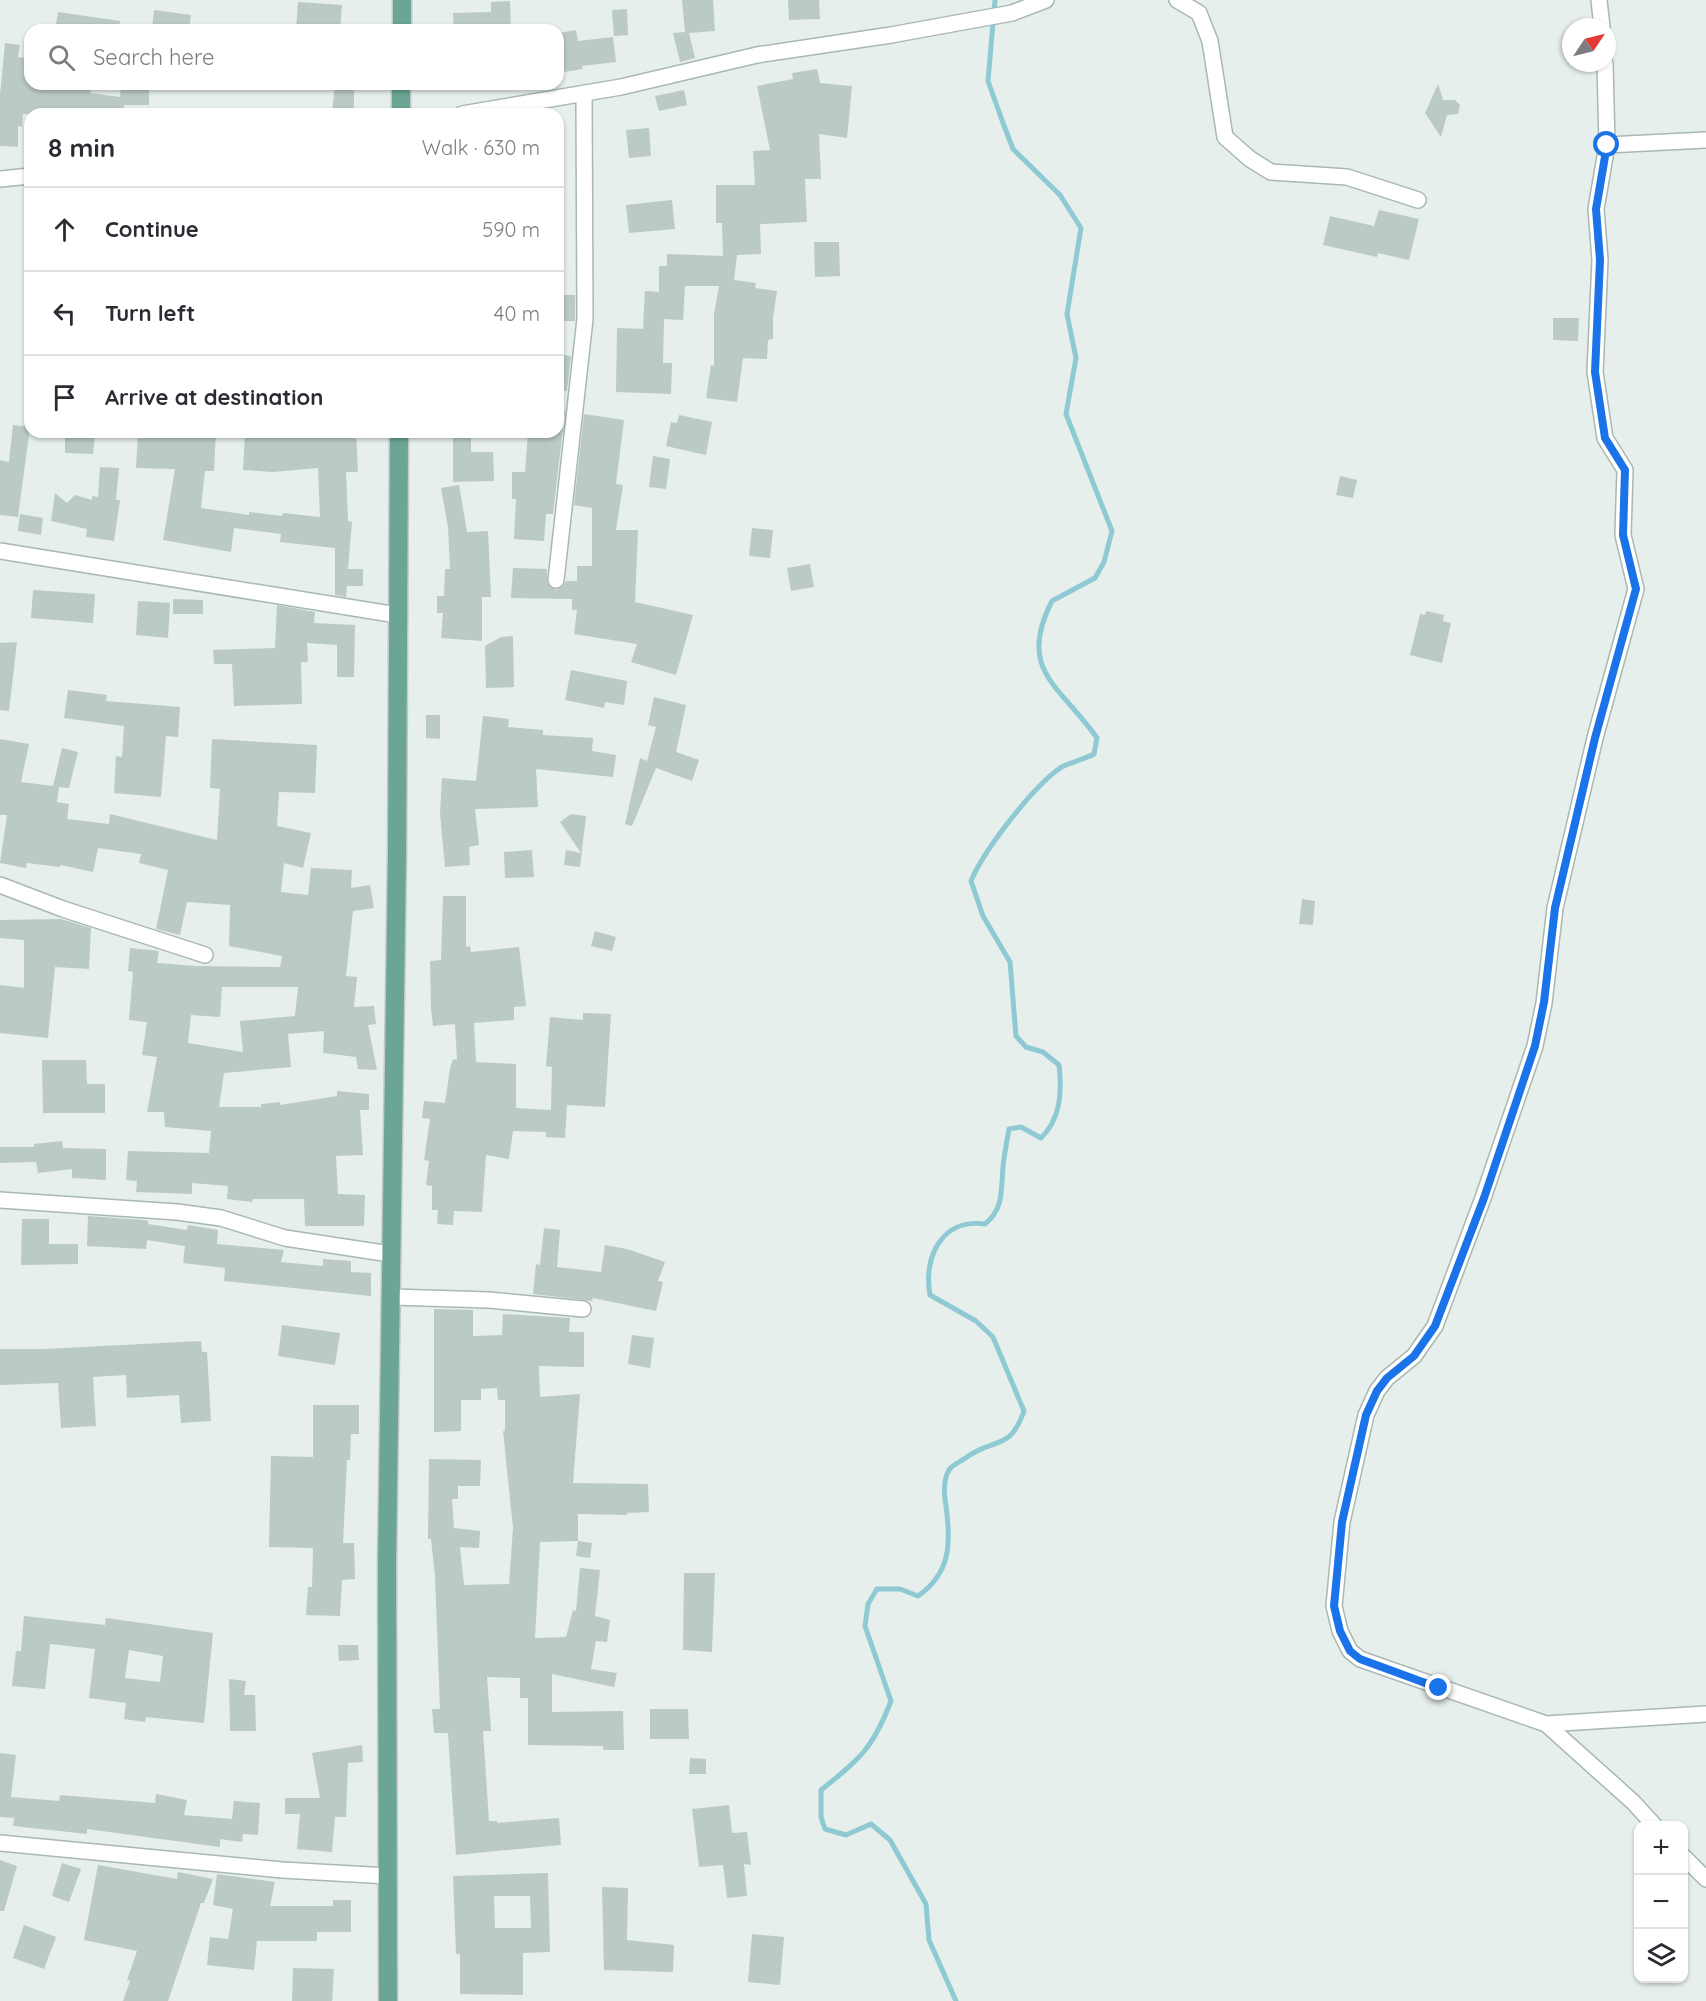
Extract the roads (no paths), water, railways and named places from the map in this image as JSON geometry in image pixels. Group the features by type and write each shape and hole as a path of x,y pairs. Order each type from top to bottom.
{"main road":[{"path":"402,0 402,24"},
{"path":"401,90 401,108"},
{"path":"388,2001 387,1563 392,1297 390,1254 399,438"}],"street":[{"path":"497,108 584,93 757,55 891,35 1012,13 1046,0"},
{"path":"1177,0 1199,13 1210,41 1225,136 1250,159 1271,172 1347,177 1418,200"},
{"path":"1599,0 1601,18"},
{"path":"1605,72 1607,145 1596,209 1600,260 1595,372 1605,438 1625,470 1623,535 1636,589 1595,738 1555,908 1544,1002 1535,1046 1484,1198 1435,1326 1414,1356 1387,1378 1377,1391 1366,1415 1342,1522 1334,1606 1340,1631 1350,1651 1360,1659 1546,1724 1634,1802 1651,1821"},
{"path":"556,580 585,319 584,93"},
{"path":"1607,145 1706,140"},
{"path":"0,179 24,177"},
{"path":"0,551 397,615"},
{"path":"0,885 63,909 205,955"},
{"path":"0,1200 177,1212 221,1218 285,1238 390,1254"},
{"path":"392,1297 489,1300 583,1309"},
{"path":"1546,1724 1706,1714"},
{"path":"0,1843 282,1870 388,1876"},
{"path":"1688,1862 1706,1878"}],"waterway":[{"path":"956,2001 929,1940 926,1904 890,1840 871,1824 846,1835 825,1829 821,1817 821,1790 856,1761 864,1751 878,1730 891,1701 865,1626 868,1604 877,1589 900,1589 918,1596 929,1587 943,1567 948,1545 944,1488 949,1470 975,1452 1006,1439 1013,1433 1024,1411 993,1337 976,1321 930,1295 930,1267 939,1243 957,1227 985,1224 996,1212 999,1205 1009,1129 1021,1127 1041,1138 1053,1122 1060,1095 1059,1065 1043,1052 1026,1047 1016,1036 1010,962 983,916 971,881 986,853 1023,804 1060,768 1094,754 1097,738 1048,676 1041,661 1039,645 1042,625 1052,601 1095,578 1104,562 1112,531 1066,414 1076,358 1067,314 1081,228 1060,195 1013,149 1003,123 988,81 995,0"}]}
